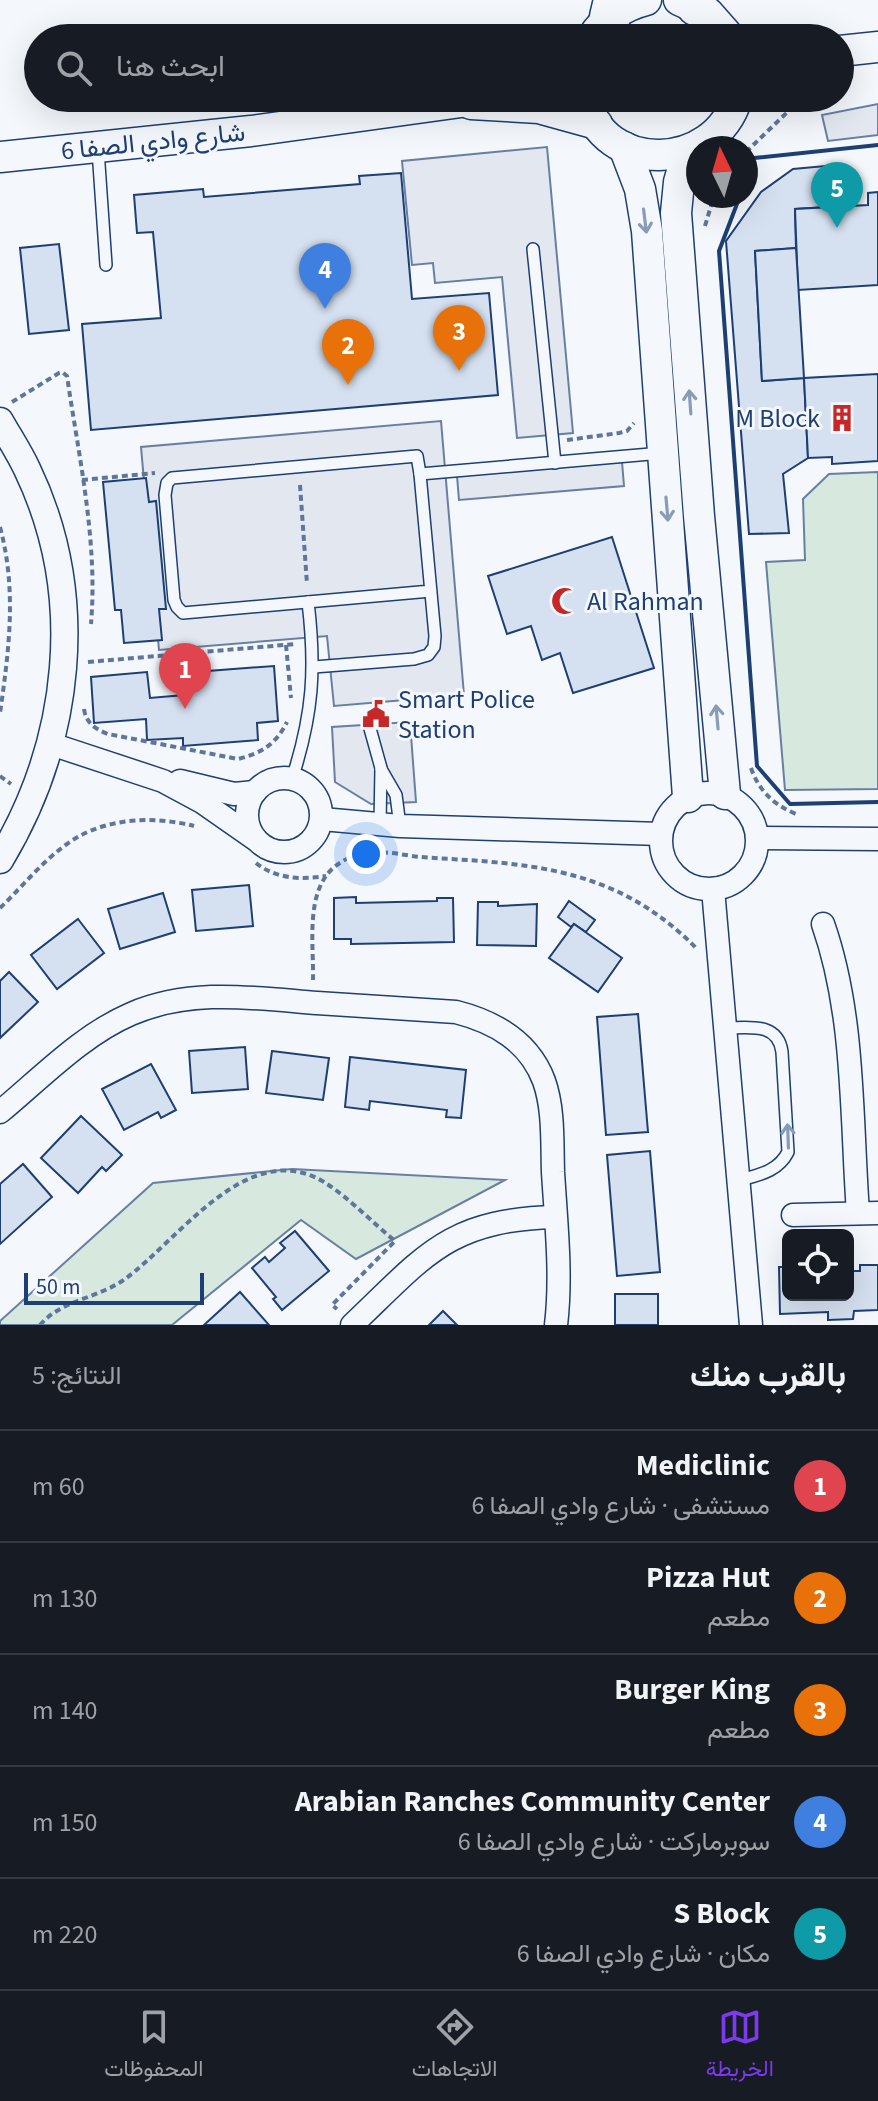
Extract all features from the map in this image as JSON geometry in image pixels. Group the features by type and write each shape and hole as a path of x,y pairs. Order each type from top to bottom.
{"main road":[{"path":"605,18 629,4 646,0"},
{"path":"854,50 878,47"},
{"name":"شارع وادي الصفا 6","path":"0,157 251,131 396,112"},
{"name":"شارع وادي الصفا 6","path":"554,112 569,115 586,112"},
{"path":"592,112 624,147 640,189 645,217 688,797"},
{"path":"714,136 732,112"},
{"path":"624,147 656,156 686,151"},
{"path":"686,158 679,182 676,213 699,516 725,794"}],"street":[{"path":"0,421 27,470 49,528 64,614 60,701 51,744 33,796 0,860"},
{"path":"51,744 163,781 212,808 253,850 296,851 314,839 322,819 321,808 311,789 292,779 272,780 255,792 234,794 184,781 163,781"},
{"path":"253,850 247,811 255,792"},
{"path":"700,793 725,794 748,811 755,824 758,838 756,853 751,866 741,878 728,886 696,888 680,880 668,867 661,851 665,819 675,806 688,797 700,793"},
{"path":"322,819 390,825 661,834"},
{"path":"758,838 878,839"},
{"path":"713,889 751,1325"},
{"path":"793,1215 868,1213 844,1008 833,954 823,924"},
{"path":"0,1112 97,1032 132,1013 170,1002 206,996 249,997 456,1012 485,1020 510,1035 530,1057 543,1080 550,1111 556,1325"},
{"path":"353,1324 416,1263 464,1232 519,1218 555,1217"}],"lane":[{"path":"97,146 106,265"},
{"path":"533,249 555,463"},
{"path":"420,474 662,453"},
{"path":"314,667 414,659 428,655 434,647 435,636 431,591 420,474 419,458 414,455 172,478 167,483 165,495 177,607 183,613 431,591"},
{"path":"292,779 312,704 314,667 308,602"},
{"path":"369,725 381,768 390,825"},
{"path":"381,768 396,795 390,825"},
{"path":"724,1028 766,1029 775,1033 781,1042 782,1052 788,1152 783,1162 773,1170 737,1181"}],"path":[{"path":"758,140 787,112"},
{"path":"703,232 710,208"},
{"path":"0,409 59,373 65,373 82,480 92,575 90,632"},
{"path":"553,442 627,431 637,417"},
{"path":"298,467 308,602"},
{"path":"82,480 154,473 172,478"},
{"path":"0,527 11,584 12,622 0,713"},
{"path":"86,675 88,662 313,642"},
{"path":"286,645 291,704"},
{"path":"83,702 85,717 94,728 108,734 238,759 258,754 276,742 287,725 289,714"},
{"path":"749,761 755,780 767,796 783,808 802,816"},
{"path":"0,908 64,846 84,834 128,821 152,819 197,827"},
{"path":"253,850 276,874 292,878 326,876"},
{"path":"313,1002 315,900 326,876 344,861 365,852 522,864 597,882 632,898 664,920 684,936 719,974"},
{"path":"40,1325 60,1309 103,1293 125,1280 231,1188 253,1175 277,1170 302,1173 325,1182 395,1241 332,1305 353,1324"}],"shaded area":[{"path":"878,104 878,135 828,141 822,115 854,112 854,109"},
{"path":"547,147 573,433 517,438 502,277 435,283 433,263 412,265 402,161"},
{"path":"441,421 464,695 334,706 327,636 159,650 141,447"},
{"path":"622,462 624,486 459,500 457,476"},
{"path":"878,472 878,789 785,790 766,562 805,560 803,499 829,474"},
{"path":"410,722 416,802 371,804 335,782 332,727"},
{"path":"292,1169 505,1180 356,1259 301,1220 172,1325 0,1325 0,1321 153,1183"}],"building":[{"path":"825,166 827,207 795,209 796,248 755,251 762,381 804,378 808,458 783,474 789,533 749,534 726,241 750,208 758,208 761,192 793,169"},
{"path":"401,173 412,299 489,293 498,395 91,430 82,324 161,318 153,232 137,233 134,195 203,189 204,197 360,184 359,176"},
{"path":"878,192 878,285 798,290 795,209 868,205 868,193"},
{"path":"59,244 69,330 29,334 20,248"},
{"path":"796,248 804,378 762,381 755,251"},
{"name":"M Block","path":"878,374 878,461 832,464 832,457 808,458 804,378"},
{"path":"146,478 149,502 156,501 166,609 159,609 162,640 124,643 121,610 115,610 103,482"},
{"name":"Al Rahman","path":"612,537 654,668 573,693 560,653 542,660 531,626 507,634 488,576"},
{"path":"274,666 278,721 257,723 258,740 183,746 183,738 147,740 146,719 94,723 91,677 147,672 150,698 184,695 182,673"},
{"path":"249,885 253,926 196,931 192,890"},
{"path":"163,893 175,932 120,949 108,909"},
{"path":"356,897 356,903 453,898 454,942 351,944 351,939 334,939 334,898"},
{"path":"569,901 595,920 586,932 574,924 571,927 558,917"},
{"path":"478,902 498,902 498,906 537,904 536,946 477,945"},
{"path":"78,919 104,953 57,989 31,955"},
{"path":"574,924 622,958 598,992 549,958"},
{"path":"9,972 38,1002 0,1038 0,981"},
{"path":"638,1014 648,1132 606,1135 597,1017"},
{"path":"245,1047 248,1089 192,1093 189,1051"},
{"path":"272,1051 329,1058 323,1100 266,1093"},
{"path":"350,1057 466,1070 461,1118 446,1117 447,1110 370,1101 369,1110 345,1107"},
{"path":"151,1064 176,1110 161,1118 158,1112 124,1130 102,1089"},
{"path":"81,1116 122,1155 106,1171 102,1167 78,1193 41,1158"},
{"path":"650,1151 660,1272 617,1276 607,1155"},
{"path":"23,1164 52,1197 0,1244 0,1184"},
{"path":"295,1231 329,1271 282,1310 273,1299 276,1297 252,1268 265,1257 269,1262 285,1248 280,1243"},
{"path":"860,1265 878,1265 878,1310 854,1311 853,1319 828,1320 828,1312 780,1314 779,1267 782,1267 782,1301 854,1301 854,1271 860,1271"},
{"path":"240,1292 269,1325 204,1325"},
{"path":"615,1294 658,1294 658,1325 615,1325"},
{"path":"443,1311 457,1325 429,1325"}],"wall":[{"path":"758,158 878,145"},
{"path":"735,208 719,251 757,766 790,804 878,802"}],"place":[{"name":"S Block","path":"837,228"},
{"name":"Arabian Ranches Community Center","path":"325,309"},
{"name":"Burger King","path":"459,371"},
{"name":"Pizza Hut","path":"348,385"},
{"name":"M Block","path":"842,418"},
{"name":"Al Rahman","path":"565,601"},
{"name":"Mediclinic","path":"185,709"},
{"name":"Smart Police Station","path":"376,714"}]}
